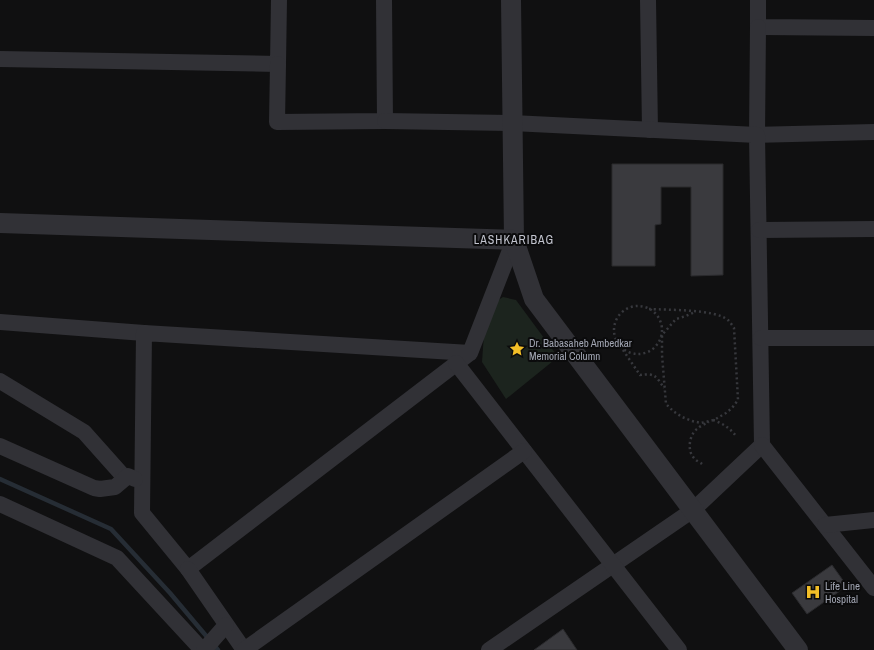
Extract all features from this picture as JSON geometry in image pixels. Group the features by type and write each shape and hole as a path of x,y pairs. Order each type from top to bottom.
{"street":[{"path":"279,0 277,122 385,121 512,123 757,135 874,132"},
{"path":"384,0 385,121"},
{"path":"511,0 514,240 534,299 798,650"},
{"path":"648,0 650,130"},
{"path":"758,0 757,135 762,445 874,588"},
{"path":"758,27 874,28"},
{"path":"0,59 278,64"},
{"path":"0,222 514,240"},
{"path":"759,230 874,229"},
{"path":"188,569 470,353 514,240"},
{"path":"0,322 144,333 470,353"},
{"path":"144,333 142,513 188,569 244,650 524,451"},
{"path":"761,338 874,338"},
{"path":"456,363 679,650"},
{"path":"0,381 84,432 125,478"},
{"path":"489,650 693,510 762,445"},
{"path":"0,446 94,488 100,489 115,487 128,476 143,481"},
{"path":"0,504 117,558 203,650 226,625"},
{"path":"825,525 874,520"}],"path":[{"path":"665,388 656,376 648,374 640,375 617,342 614,328 621,314 628,309 640,307 648,309 704,312 728,320 734,328 738,400 732,408 714,420 698,428 693,433 690,451 694,459 702,464"},
{"path":"648,309 656,314 662,326 662,355 666,404 673,412 687,419 701,423 714,420 731,429 736,436"},
{"path":"622,348 627,352 635,354 646,353 654,349 659,343 662,335 676,319 695,312"}],"shaded area":[{"path":"503,297 516,300 558,357 506,399 482,362 484,334 492,304"}],"building":[{"path":"612,164 723,164 723,275 691,276 691,187 661,187 661,224 655,225 655,266 612,266"},
{"path":"832,565 847,586 807,614 792,593"},
{"path":"563,629 577,650 534,650"}],"waterway":[{"path":"0,479 111,529 170,593 218,650"}],"place":[{"name":"Dr. Babasaheb Ambedkar Memorial Column","path":"517,349"},
{"name":"Life Line Hospital","path":"813,592"}],"district":[{"name":"LASHKARIBAG","path":"514,240"}]}
